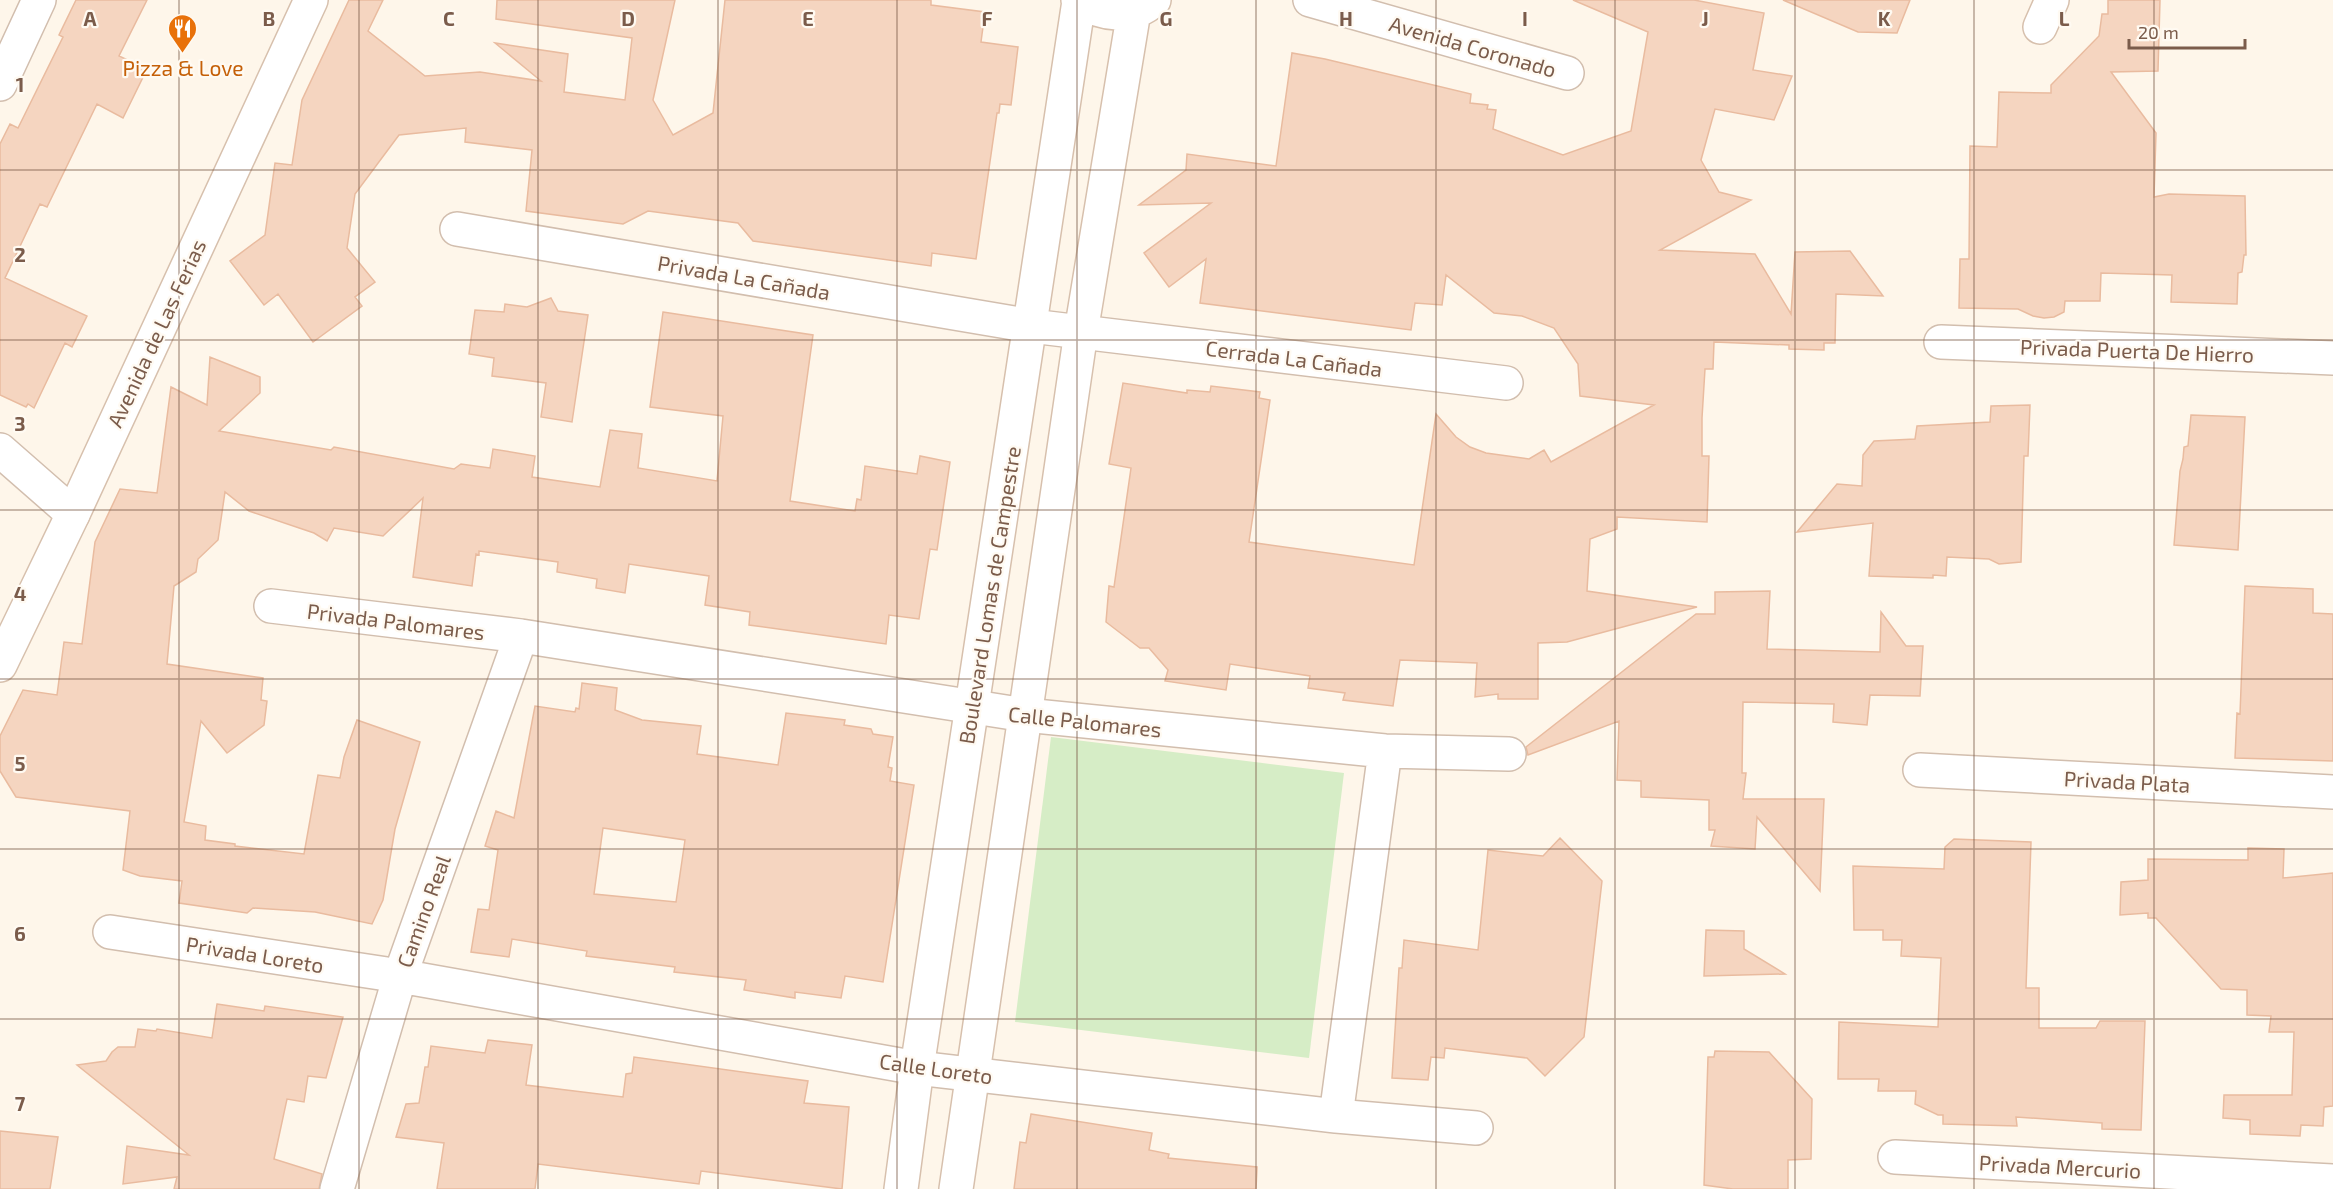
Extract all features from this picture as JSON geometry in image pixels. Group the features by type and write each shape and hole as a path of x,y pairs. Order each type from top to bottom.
{"street":[{"path":"0,84 39,0"},
{"name":"Avenida de Las Ferias","path":"0,665 73,514 311,0"},
{"path":"956,1189 1081,332 1144,6 1114,14 1096,10 1079,0"},
{"name":"Boulevard Lomas de Campestre","path":"902,1189 917,1068 1079,0"},
{"name":"Avenida Coronado","path":"1310,0 1567,73"},
{"name":"Privada La Cañada","path":"458,229 1030,326 1081,332"},
{"name":"Cerrada La Cañada","path":"1081,332 1506,383"},
{"name":"Privada Puerta De Hierro","path":"1941,342 2333,358"},
{"path":"0,450 73,514"},
{"name":"Privada Palomares","path":"271,606 521,636"},
{"name":"Calle Palomares","path":"521,636 1025,716 1385,751 1509,754"},
{"name":"Camino Real","path":"337,1189 400,976 521,636"},
{"path":"1336,1116 1385,751"},
{"name":"Privada Plata","path":"1920,770 2333,792"},
{"name":"Privada Loreto","path":"110,932 400,976"},
{"name":"Calle Loreto","path":"400,976 917,1068 1336,1116 1476,1128"},
{"name":"Privada Mercurio","path":"1896,1157 2333,1181"}],"green space":[{"path":"1051,737 1344,773 1309,1058 1015,1022"}],"building":[{"path":"76,0 147,0 119,56 147,69 123,118 97,104 47,207 40,204 5,278 87,316 72,347 65,343 34,408 28,404 26,407 0,395 0,144 10,124 18,128 63,37 59,35"},
{"path":"349,0 383,0 368,31 425,76 480,72 541,81 495,43 568,54 564,92 625,100 632,38 496,19 497,0 675,0 653,100 673,135 713,113 725,0 931,0 931,5 985,12 981,42 1018,47 1011,105 1000,104 999,113 997,113 976,259 932,253 931,266 753,241 738,223 648,211 623,224 526,211 532,150 465,142 466,128 399,135 355,194 347,248 375,282 355,297 362,306 313,342 278,294 264,305 230,261 265,235 275,163 292,165 302,100"},
{"path":"1573,0 1694,0 1764,13 1753,70 1792,76 1774,120 1715,109 1701,160 1719,192 1751,200 1660,250 1755,254 1791,314 1795,252 1850,251 1883,296 1836,294 1835,343 1824,343 1824,350 1789,349 1789,345 1714,342 1713,369 1705,369 1702,418 1702,456 1709,456 1707,522 1617,517 1617,529 1590,539 1587,591 1697,607 1567,642 1538,643 1538,699 1498,699 1498,694 1475,697 1477,663 1400,660 1393,706 1343,700 1345,693 1308,688 1310,676 1230,664 1226,690 1165,681 1168,670 1149,648 1140,648 1106,622 1109,586 1114,587 1131,468 1109,464 1123,383 1187,393 1187,390 1210,392 1211,386 1260,392 1259,398 1270,400 1249,542 1414,565 1436,414 1456,437 1470,447 1486,453 1529,459 1544,450 1551,462 1654,405 1580,396 1578,364 1554,328 1522,316 1494,313 1446,275 1442,305 1415,303 1411,330 1200,303 1206,259 1169,287 1144,253 1211,203 1139,205 1186,170 1187,154 1276,166 1292,53 1471,94 1470,103 1488,105 1487,109 1496,110 1493,129 1563,155 1631,131 1648,32"},
{"path":"1783,0 1910,0 1897,33 1858,32"},
{"path":"2108,0 2160,0 2158,71 2111,72 2156,133 2154,197 2169,194 2245,196 2246,255 2244,255 2242,272 2238,273 2237,304 2171,302 2172,275 2101,273 2100,301 2065,301 2064,312 2054,317 2033,316 2018,309 1959,308 1960,259 1969,259 1970,146 1997,147 1999,92 2051,93 2051,85 2099,36 2102,14 2108,14"},
{"path":"551,298 558,311 588,315 572,422 541,417 546,383 492,376 494,358 469,354 475,310 504,312 505,304 527,307"},
{"path":"663,312 813,335 790,501 855,511 857,499 861,500 865,466 917,474 920,456 950,462 937,550 930,549 919,619 889,615 886,644 749,625 750,612 705,605 709,576 629,564 625,593 596,588 597,579 557,572 558,562 479,551 479,555 476,554 472,586 413,577 423,498 383,536 334,528 327,541 314,533 249,511 225,492 218,540 198,559 196,572 174,586 167,664 263,678 261,700 267,701 264,725 227,753 201,721 184,822 206,826 205,840 304,854 318,775 340,778 344,757 357,720 420,742 395,829 383,900 372,924 315,912 253,908 247,913 179,903 182,881 140,876 123,870 130,811 16,797 0,771 0,736 23,690 57,695 64,642 82,644 95,542 120,489 157,493 171,387 207,405 210,357 260,377 260,393 219,431 331,450 334,447 454,469 461,464 490,468 493,449 535,456 532,477 600,487 610,430 642,434 638,468 717,481 723,416 650,407"},
{"path":"2030,405 2028,456 2024,456 2021,562 1999,564 1989,559 1947,557 1946,576 1933,575 1933,578 1869,576 1873,523 1797,532 1837,484 1862,486 1863,455 1874,441 1915,439 1917,426 1990,422 1991,406"},
{"path":"2191,415 2245,417 2238,550 2174,545 2180,471 2184,447 2188,446"},
{"path":"2245,586 2313,589 2313,613 2333,614 2333,761 2235,758 2237,713 2240,714"},
{"path":"1770,591 1767,649 1880,652 1881,612 1906,646 1923,646 1920,696 1870,695 1867,725 1833,722 1834,704 1743,702 1742,773 1746,773 1743,799 1824,799 1820,891 1757,817 1755,849 1711,846 1715,830 1709,830 1709,800 1641,797 1641,781 1617,780 1619,721 1528,755 1526,747 1696,614 1715,614 1715,592"},
{"path":"582,683 617,688 615,710 642,720 701,726 697,754 778,765 786,713 845,720 844,725 871,729 873,734 893,737 888,767 892,768 890,781 914,785 883,982 845,976 841,998 795,992 795,998 744,990 746,980 674,972 675,967 586,956 587,951 512,939 509,957 471,952 478,909 489,910 498,850 485,846 496,811 514,818 535,706 575,712 576,708 579,709","holes":["603,828 685,840 676,902 594,894"]},
{"path":"1560,838 1602,881 1584,1037 1545,1076 1527,1058 1445,1048 1444,1058 1431,1057 1428,1080 1392,1078 1399,968 1402,968 1404,940 1478,950 1488,850 1543,856"},
{"path":"1954,839 2031,842 2026,988 2039,988 2039,1028 2096,1028 2100,1021 2145,1021 2141,1130 2102,1129 2102,1123 2016,1117 2017,1126 1943,1124 1943,1115 1938,1115 1915,1104 1916,1091 1878,1091 1879,1079 1838,1079 1839,1022 1938,1027 1941,958 1901,956 1902,940 1883,940 1883,930 1854,930 1853,866 1944,869 1945,847"},
{"path":"2248,848 2284,849 2283,878 2333,873 2333,1106 2324,1107 2323,1126 2301,1125 2300,1136 2250,1134 2250,1120 2223,1118 2224,1095 2292,1095 2294,1032 2269,1032 2271,1016 2247,1015 2247,990 2221,989 2156,918 2148,918 2148,913 2120,915 2121,882 2148,880 2148,859 2248,860"},
{"path":"1706,930 1744,931 1744,949 1785,974 1704,976"},
{"path":"217,1004 264,1011 265,1006 343,1017 326,1078 308,1076 304,1102 287,1099 274,1159 322,1174 319,1189 174,1189 177,1177 123,1184 127,1146 189,1155 77,1065 106,1061 118,1047 135,1047 138,1029 156,1031 157,1029 212,1038"},
{"path":"488,1040 532,1045 526,1085 623,1097 626,1074 632,1073 634,1057 808,1081 804,1103 849,1107 842,1189 701,1171 699,1184 538,1164 535,1189 437,1189 444,1143 396,1137 406,1104 419,1103 431,1046 485,1053"},
{"path":"1715,1051 1769,1052 1812,1099 1811,1159 1788,1160 1788,1189 1733,1189 1704,1185 1708,1057 1714,1057"},
{"path":"1031,1114 1152,1133 1149,1150 1169,1154 1168,1158 1257,1167 1256,1189 1014,1189 1020,1142 1026,1143"},
{"path":"0,1131 58,1137 50,1189 0,1189"}],"place":[{"name":"Pizza & Love","path":"183,54"}]}
